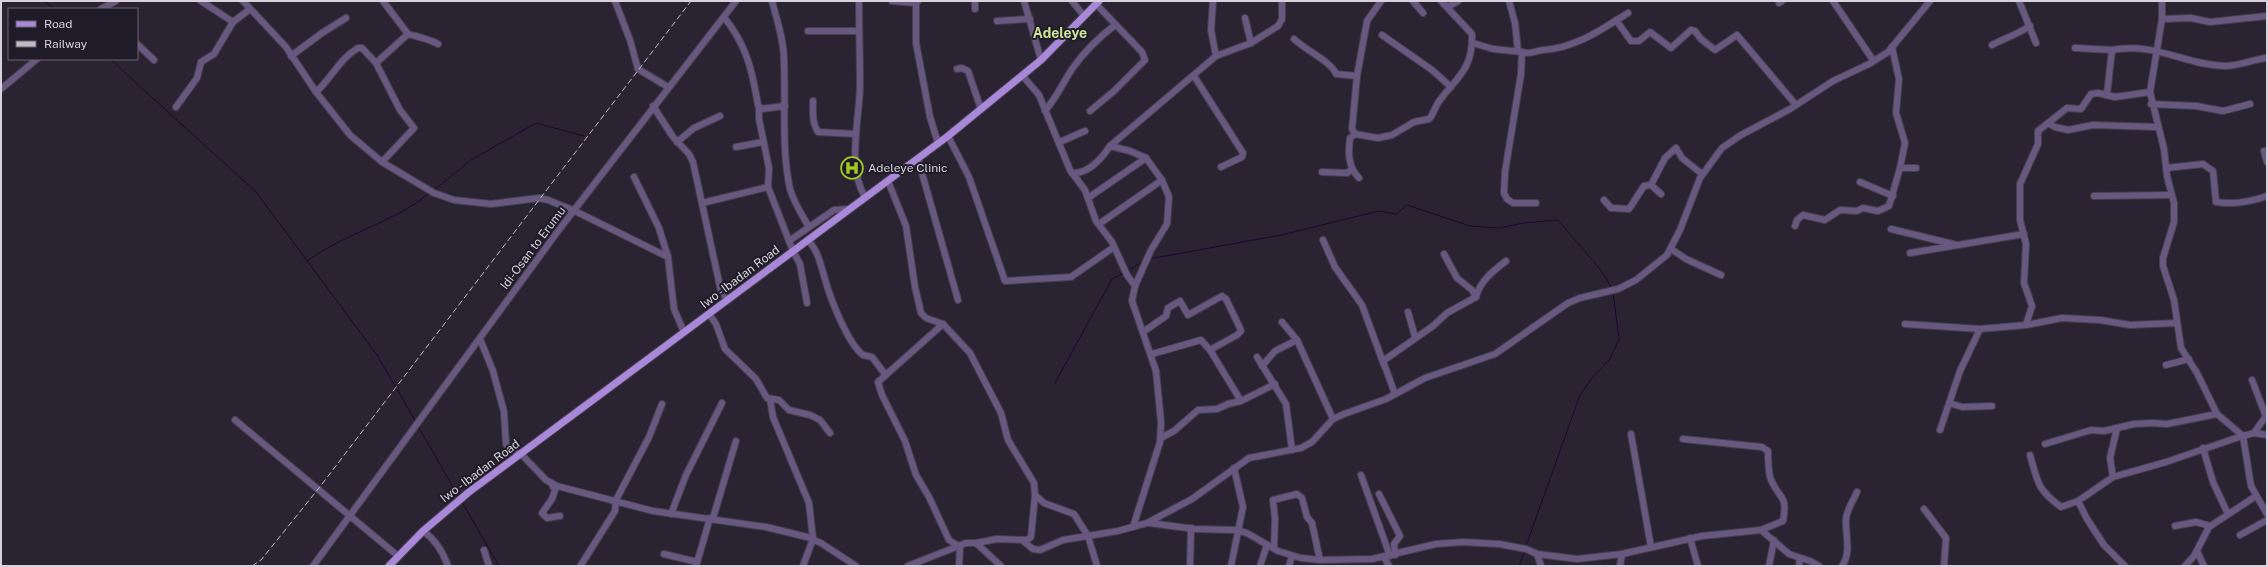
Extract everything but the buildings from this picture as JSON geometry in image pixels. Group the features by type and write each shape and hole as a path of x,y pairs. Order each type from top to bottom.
{"main road":[{"name":"Iwo - Ibadan Road","path":"389,566 423,531 469,492 793,252 849,208 948,136 1041,60 1097,3"}],"street":[{"path":"106,8 114,1"},
{"path":"201,1 233,22"},
{"path":"243,1 291,56 316,92 350,135 382,162 434,193 468,203 491,204 539,198 575,210 668,257"},
{"path":"383,1 408,34 422,39 429,39 438,44"},
{"path":"614,1 630,40 638,69 668,87"},
{"name":"Idi-Osan to Erumu","path":"313,566 542,252 653,106 736,1"},
{"path":"772,1 782,39 784,60 786,157 790,189 797,205 810,227"},
{"path":"859,1 860,90 856,134 859,184 865,197"},
{"path":"892,1 917,2 916,43 929,111 938,143"},
{"path":"975,1 975,9"},
{"path":"1024,1 1041,60"},
{"path":"1072,1 1084,16"},
{"path":"1213,1 1211,30 1216,56"},
{"path":"1072,173 1081,172 1096,162 1110,146 1216,56 1251,43 1278,26 1282,19 1282,1"},
{"path":"1355,134 1352,129 1357,76 1367,21 1381,1"},
{"path":"1413,1 1423,13"},
{"path":"1359,178 1351,170 1349,147 1350,138 1355,134 1378,138 1392,135 1414,122 1427,120 1437,103 1465,70 1473,43 1472,34 1441,1"},
{"path":"1448,7 1458,1"},
{"path":"1509,1 1515,23 1520,52 1521,74 1503,182 1504,193 1507,199 1513,203 1536,204"},
{"path":"1833,1 1873,60"},
{"path":"1022,540 1034,549 1040,550 1062,540 1147,523 1192,498 1249,458 1301,448 1312,442 1333,419 1395,394 1425,378 1495,354 1568,303 1580,298 1613,291 1636,280 1671,250 1702,174 1722,148 1796,105 1817,90 1869,64 1873,60 1880,58 1892,47 1930,1"},
{"path":"2019,1 2036,43"},
{"path":"2162,1 2162,19 2150,92 2151,104 2164,148 2174,222 2163,261 2174,300 2180,343 2217,414 2243,436 2246,441 2248,475 2256,496 2267,514"},
{"path":"1090,111 1114,91 1145,60 1142,52 1115,25 1097,3"},
{"path":"176,107 197,78 201,62 214,54 233,22 250,9"},
{"path":"1473,43 1493,49 1530,54 1568,46 1628,13"},
{"path":"2162,19 2191,18 2210,22 2267,16"},
{"path":"724,17 749,59 760,107 759,119 769,168 768,187 793,252 800,264 807,303"},
{"path":"291,56 322,33 346,18"},
{"path":"1245,18 1251,43"},
{"path":"997,21 1030,19"},
{"path":"1616,20 1631,41 1638,42 1650,32 1671,48 1691,30 1695,31 1701,39 1715,50 1737,35 1796,105"},
{"path":"1045,111 1086,51 1097,38 1115,25"},
{"path":"1992,45 2007,36 2020,33 2030,26"},
{"path":"808,31 859,31"},
{"path":"376,63 408,34"},
{"path":"1382,35 1440,76 1451,87"},
{"path":"1294,39 1302,47 1327,64 1336,74 1357,76"},
{"path":"138,45 154,60"},
{"path":"1795,226 1797,220 1803,215 1825,220 1840,210 1857,211 1863,208 1878,211 1889,206 1893,196 1905,143 1896,113 1899,79 1892,47"},
{"path":"2075,48 2112,50 2127,47 2156,50 2214,65 2227,66 2265,58"},
{"path":"316,92 330,78 337,65 358,48 362,48 376,63 400,110 414,128 382,162"},
{"path":"2106,94 2112,50"},
{"path":"1,89 36,60"},
{"path":"957,69 962,68 968,71 981,109"},
{"path":"1022,75 1035,89 1060,142 1072,173 1085,190 1099,224 1114,247 1125,272 1135,286"},
{"path":"1194,76 1243,153 1242,157 1221,167"},
{"path":"2026,325 2032,306 2024,283 2026,244 2020,220 2020,184 2038,144 2038,131 2068,108 2081,109 2091,94 2106,94 2116,97 2150,92"},
{"path":"813,101 812,114 815,127 818,132 856,134"},
{"path":"2151,104 2196,106 2223,111 2250,104"},
{"path":"653,106 677,142 689,154 693,162 720,286 728,300"},
{"path":"760,107 765,109 784,106"},
{"path":"677,142 694,128 720,116"},
{"path":"2048,123 2055,127 2068,130 2093,125 2158,127"},
{"path":"1060,142 1085,132"},
{"path":"948,136 969,177 1005,281 1071,277 1114,247"},
{"path":"736,147 763,142"},
{"path":"1110,146 1130,151 1146,158 1162,180 1170,196 1168,219 1135,286 1132,306 1152,354 1156,371 1161,438 1133,527"},
{"path":"1651,185 1664,158 1676,148 1682,158 1702,174"},
{"path":"2267,151 2264,151 2267,162"},
{"path":"1088,198 1146,158"},
{"path":"918,159 958,300"},
{"path":"2166,168 2203,164 2213,171 2216,202 2226,204 2249,202 2267,196"},
{"path":"1900,168 1916,168"},
{"path":"1322,172 1347,173 1351,170"},
{"path":"634,177 659,228 668,257 674,309 684,332"},
{"path":"1099,224 1162,180"},
{"path":"888,181 906,226 915,287 921,313 926,318 943,324 966,347 988,384 1001,413 1008,440 1034,483 1035,495 1031,537 1022,540 997,539 976,543 966,543 960,547 909,566"},
{"path":"1860,182 1893,196"},
{"path":"1651,185 1661,194"},
{"path":"1604,200 1611,208 1629,209 1644,186 1651,185"},
{"path":"702,203 768,187"},
{"path":"2094,196 2171,195"},
{"path":"789,241 834,210 849,208"},
{"path":"1891,229 1961,246"},
{"path":"1910,253 1961,246 2024,234"},
{"path":"808,240 817,252 826,283 851,342 863,356 872,357 885,374"},
{"path":"1323,240 1335,267 1362,305 1395,394"},
{"path":"1671,250 1686,259 1721,275"},
{"path":"1444,254 1457,278 1472,290 1476,297"},
{"path":"1395,394 1383,360 1433,326 1447,313 1476,297 1478,288 1488,276 1506,261"},
{"path":"1143,332 1166,316 1168,308 1180,301 1188,315 1222,296 1226,299 1241,331 1237,335 1210,350"},
{"path":"1408,312 1415,338"},
{"path":"709,314 716,324 724,349 756,379 767,398 780,400 789,410 820,420 830,433"},
{"path":"1906,324 1980,329 2026,325 2062,318 2100,320 2130,325 2176,323"},
{"path":"1282,322 1297,340 1333,419"},
{"path":"943,324 885,374 878,384 905,441 916,475 929,497 949,540 954,545 960,547"},
{"path":"1940,430 1960,371 1980,329"},
{"path":"480,339 493,371 504,412 506,444 512,451 521,454 551,483 555,490 552,498 542,513 547,518 560,516"},
{"path":"1152,354 1201,340 1210,350 1241,401"},
{"path":"1262,366 1275,352 1297,340"},
{"path":"1257,357 1286,404 1292,450"},
{"path":"2166,365 2189,359"},
{"path":"2252,380 2266,417 2254,434"},
{"path":"1161,438 1174,431 1198,410 1217,409 1241,401 1275,384"},
{"path":"770,399 773,417 809,503 813,538 803,566"},
{"path":"671,514 686,475 722,403"},
{"path":"1949,403 1962,407 1992,406"},
{"path":"581,565 615,512 616,500 649,437 662,404"},
{"path":"2045,444 2091,430 2104,431 2134,424 2167,424 2217,414"},
{"path":"235,420 351,514 398,556"},
{"path":"2113,477 2110,458 2116,428"},
{"path":"1630,434 1652,547"},
{"path":"2030,455 2037,481 2045,495 2061,507 2078,501 2113,477 2166,462 2203,448 2243,436 2254,434 2267,435"},
{"path":"1147,523 1192,528 1235,530 1247,533 1267,545 1292,556 1324,562 1390,556 1436,544 1463,542 1499,544 1526,549 1537,554 1577,560 1622,554 1690,538 1761,530 1783,521 1785,508 1784,498 1771,480 1768,451 1762,447 1683,439"},
{"path":"664,554 697,564 736,441"},
{"path":"2203,448 2213,482 2228,514"},
{"path":"1231,566 1243,506 1234,468"},
{"path":"1361,474 1390,556"},
{"path":"551,483 671,514 712,518 766,527 813,538 856,566"},
{"path":"1842,566 1848,549 1848,510 1857,492"},
{"path":"1274,548 1275,519 1273,500 1297,494 1302,498 1307,517 1312,523 1324,562"},
{"path":"1379,494 1400,536 1394,544 1390,556 1389,566"},
{"path":"1035,495 1044,503 1074,514 1088,536 1097,566"},
{"path":"2186,566 2197,551 2210,526 2256,496"},
{"path":"2078,501 2087,519 2104,545 2125,566"},
{"path":"1924,509 1946,538 1944,566"},
{"path":"2240,535 2267,520"},
{"path":"2175,526 2196,522 2210,526"},
{"path":"1190,566 1192,528"},
{"path":"1761,530 1789,554 1810,560 1819,566"},
{"path":"423,531 432,537 444,555 448,566"},
{"path":"1690,538 1698,566"},
{"path":"1769,566 1774,540"},
{"path":"976,543 1001,566"},
{"path":"1260,566 1267,545"},
{"path":"959,566 960,547"},
{"path":"484,550 489,566"},
{"path":"2197,551 2204,566"},
{"path":"1537,554 1541,566"},
{"path":"1620,566 1622,554"},
{"path":"1289,566 1292,556"},
{"path":"1799,566 1800,558"}],"waterway":[{"path":"44,1 53,8"},
{"path":"111,60 256,192 377,355 416,422"},
{"path":"434,190 471,160 536,123 584,136"},
{"path":"307,261 337,243 401,212 430,193"},
{"path":"1149,259 1281,235 1379,211 1396,214 1407,205 1470,226 1499,228 1524,223 1558,220 1600,269 1611,287"},
{"path":"1128,270 1141,263"},
{"path":"1055,383 1112,279 1124,273"},
{"path":"1526,546 1580,395 1592,378 1610,359 1619,339 1613,292"},
{"path":"418,426 458,496"},
{"path":"462,502 499,566"},
{"path":"1519,566 1524,553"}],"railway":[{"path":"252,566 261,560 319,488 691,1"}],"place":[{"name":"Adeleye Clinic","path":"852,168"}],"district":[{"name":"Adeleye","path":"1060,33"}]}
